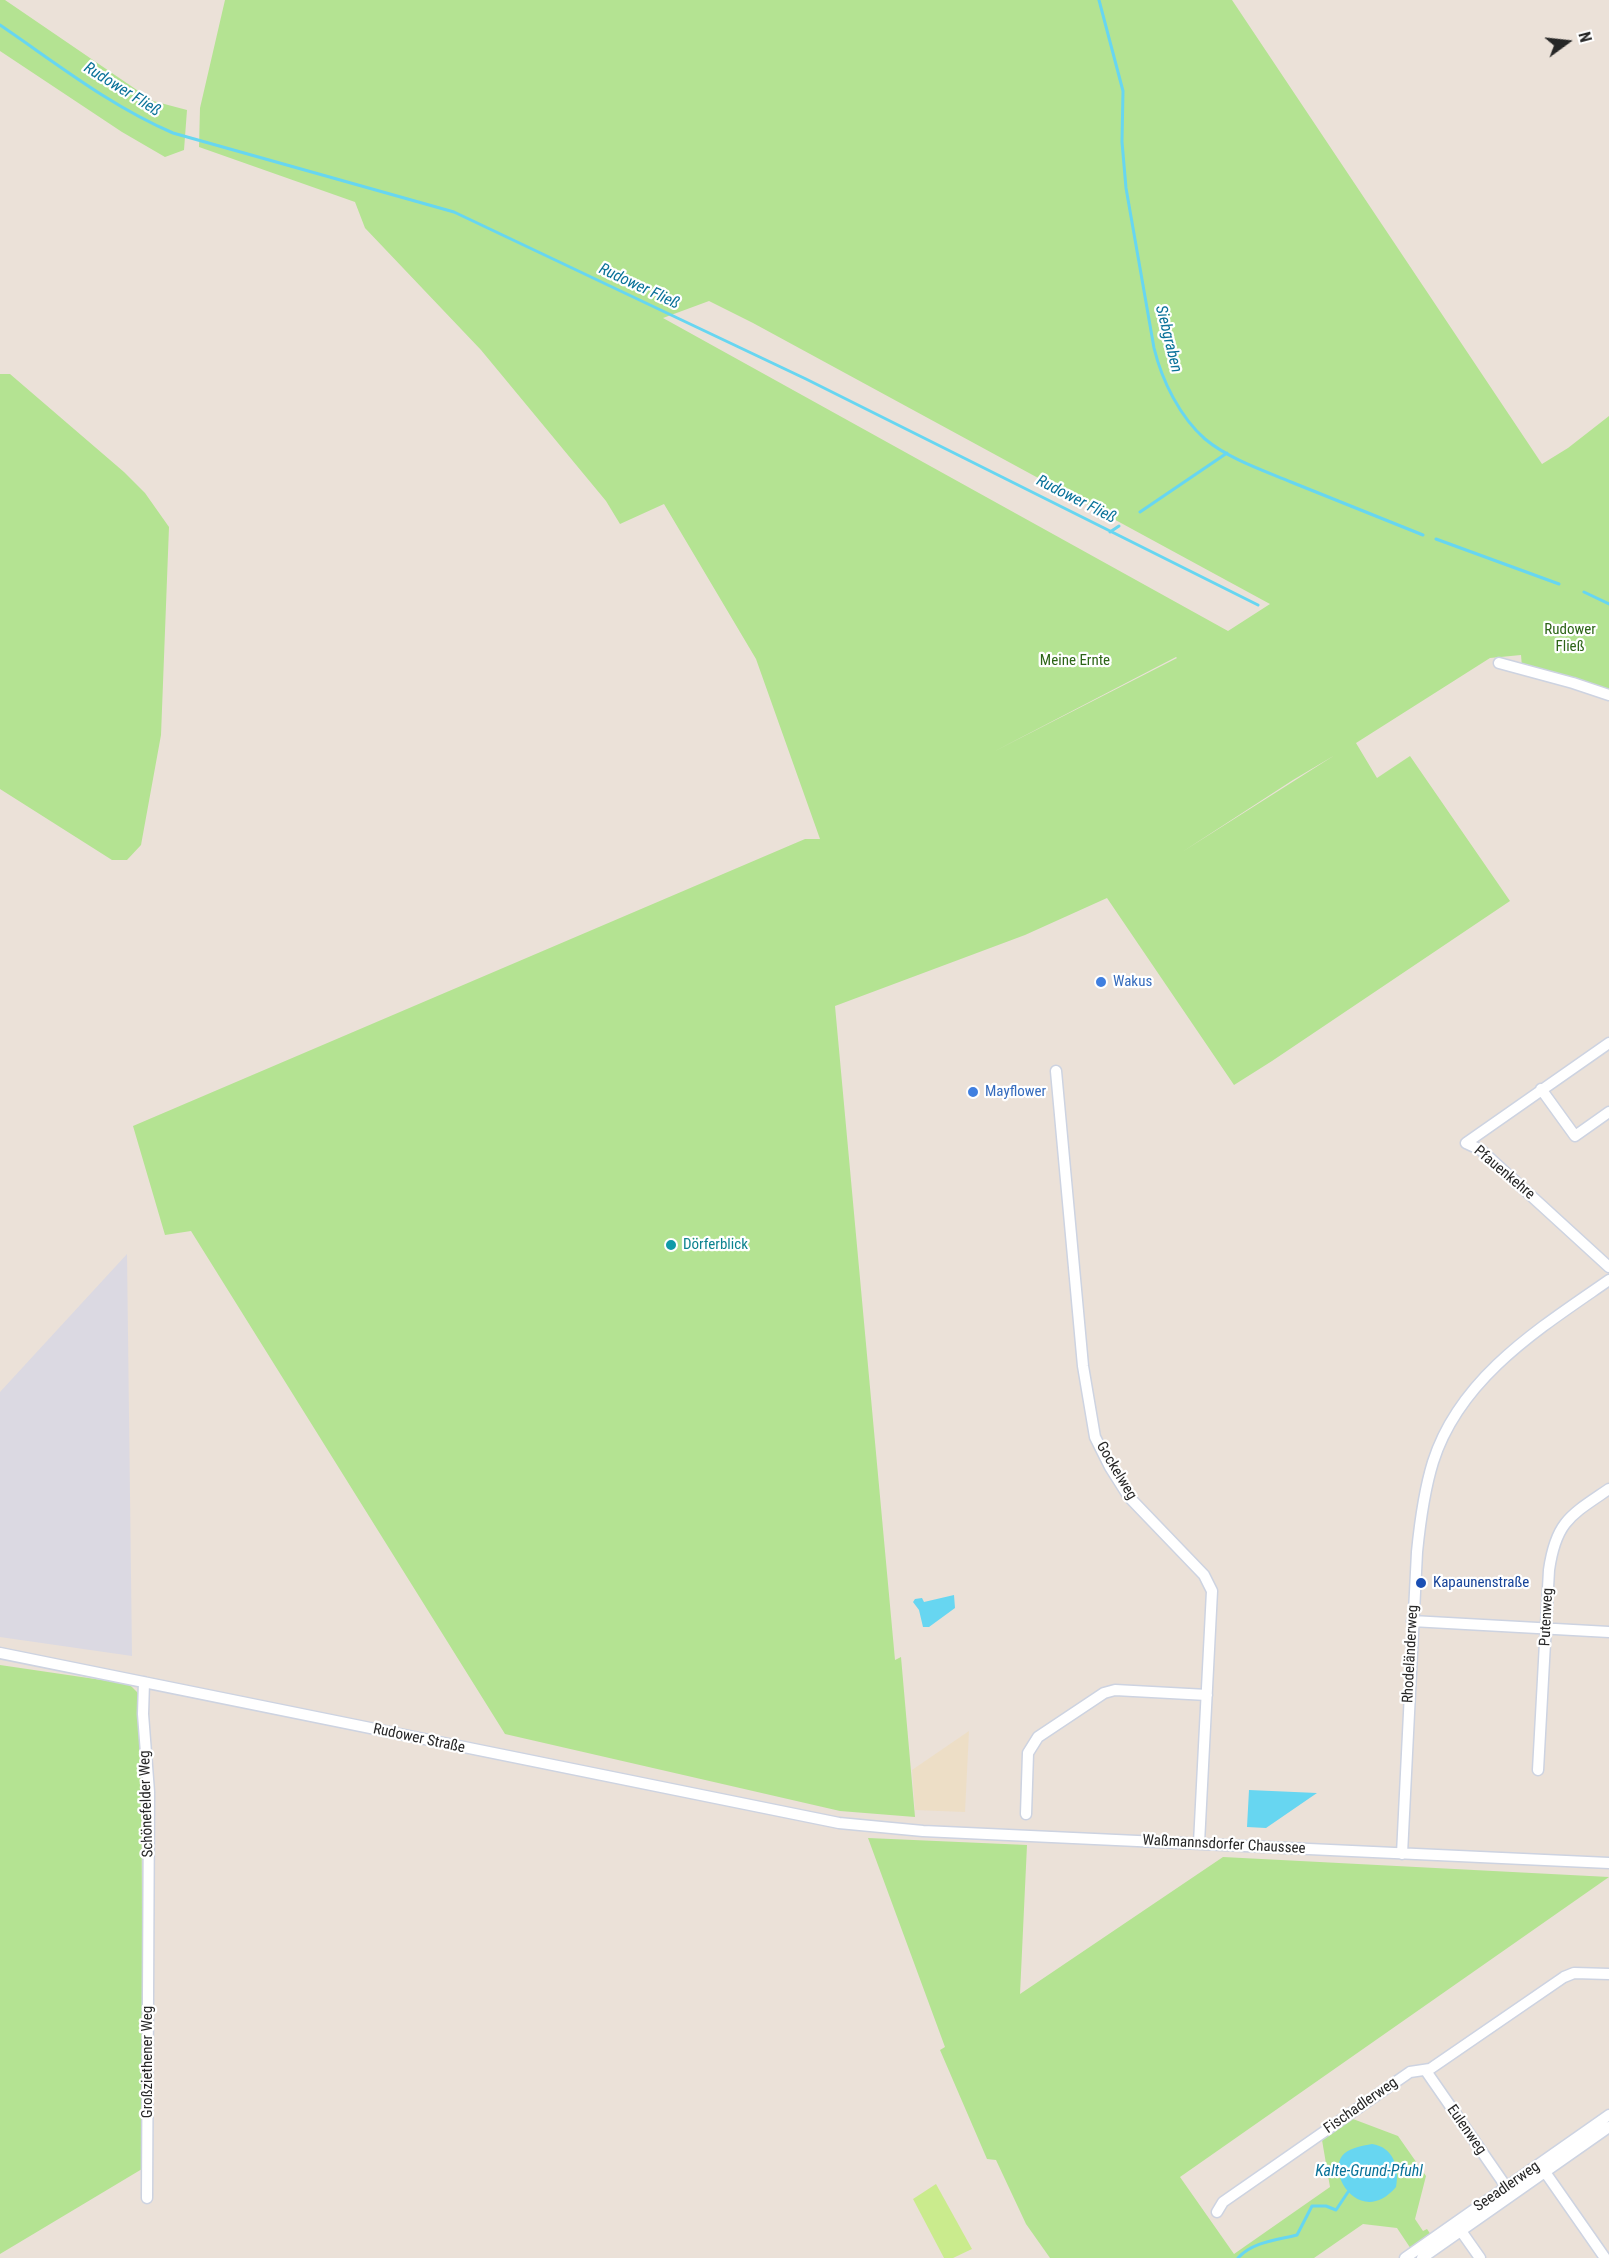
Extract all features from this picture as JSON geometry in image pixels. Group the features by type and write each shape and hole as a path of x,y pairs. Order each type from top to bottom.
{"street":[{"path":"1499,663 1573,682 1609,695"},
{"name":"Pfauenkehre","path":"1609,1043 1466,1143 1481,1150 1609,1267"},
{"name":"Gockelweg","path":"1056,1071 1083,1366 1091,1423 1102,1454 1129,1497 1209,1583 1212,1600 1199,1843"},
{"path":"1541,1089 1575,1136 1609,1112"},
{"name":"Rhodeländerweg","path":"1402,1854 1412,1621 1419,1524 1433,1460 1453,1418 1484,1377 1517,1347 1609,1280"},
{"name":"Putenweg","path":"1538,1770 1552,1546 1572,1514 1609,1489"},
{"path":"1412,1621 1609,1632"},
{"name":"Rudower Straße","path":"0,1653 839,1823"},
{"name":"Schönefelder Weg","path":"144,1682 143,1714 149,1792 149,1926"},
{"path":"1026,1814 1028,1753 1031,1746 1038,1737 1104,1693 1115,1690 1207,1695"},
{"name":"Waßmannsdorfer Chaussee","path":"839,1823 923,1831 1609,1863"},
{"name":"Großziethener Weg","path":"147,2198 149,1926"},
{"name":"Fischadlerweg","path":"1217,2212 1223,2202 1410,2072 1426,2071 1564,1977 1574,1973 1609,1974"},
{"name":"Eulenweg","path":"1426,2071 1507,2188"},
{"name":"Seeadlerweg","path":"1405,2258 1609,2115"},
{"name":"Seeadlerweg","path":"1422,2258 1609,2127"},
{"name":"Seeadlerweg","path":"1545,2172 1605,2258"},
{"path":"1461,2231 1480,2258"}],"shaded area":[{"path":"127,1254 132,1656 0,1637 0,1392"},
{"path":"969,1731 965,1812 915,1810 912,1770"}],"green space":[{"path":"0,0 5,0 153,101 187,110 184,150 165,157 122,132 0,51"},
{"name":"Meine Ernte","path":"225,0 1232,0 1542,464 1568,448 1609,416 1609,689 1522,667 1521,655 1490,658 1356,743 1377,778 1410,756 1510,901 1234,1085 1107,898 1025,935 835,1006 895,1660 901,1657 915,1817 840,1811 505,1734 191,1231 165,1235 133,1126 805,839 820,839 756,659 664,504 620,524 606,501 481,350 365,228 355,202 199,147 200,108","holes":["709,301 753,323 1270,604 1228,631 663,318","1176,657 1177,658 993,752","1335,755 1182,852 1293,780"]},
{"path":"0,374 10,374 124,472 145,493 169,527 161,735 141,845 127,860 112,860 0,789"},
{"path":"0,1665 129,1684 141,1696 143,2148 142,2169 0,2254"},
{"path":"868,1838 1027,1845 1020,1994 1223,1857 1609,1877 1180,2177 1234,2254 1330,2187 1322,2140 1353,2119 1398,2136 1426,2176 1415,2219 1423,2231 1427,2229 1431,2235 1411,2249 1397,2228 1363,2224 1314,2258 1050,2258 1026,2224 996,2160 987,2159 940,2050 945,2047"},
{"path":"936,2184 972,2249 953,2258 944,2258 913,2199"}],"water":[{"path":"954,1595 955,1608 929,1627 923,1627 919,1610 913,1602 915,1599 922,1598 924,1602"},
{"path":"1249,1790 1317,1793 1266,1828 1247,1827"},
{"name":"Kalte-Grund-Pfuhl","path":"1372,2144 1385,2149 1390,2154 1396,2165 1397,2180 1396,2187 1383,2198 1371,2202 1360,2200 1351,2194 1339,2175 1339,2165 1342,2156 1348,2151"}],"waterway":[{"name":"Siebgraben","path":"1099,0 1123,91 1122,142 1126,188 1154,348 1173,398 1205,439 1235,458 1423,535"},
{"name":"Rudower Fließ","path":"0,25 105,97 173,133 454,212 806,379 1258,605"},
{"path":"1140,512 1227,453"},
{"name":"Rudower Fließ","path":"1110,532 1119,526"},
{"name":"Siebgraben","path":"1436,539 1559,584"},
{"name":"Siebgraben","path":"1584,592 1609,604"},
{"path":"1238,2258 1250,2248 1297,2235 1312,2206 1326,2206 1336,2210 1348,2192"}],"place":[{"name":"Wakus","path":"1101,982"},
{"name":"Mayflower","path":"973,1092"},
{"name":"Dörferblick","path":"671,1245"},
{"name":"Kapaunenstraße","path":"1421,1583"}]}
